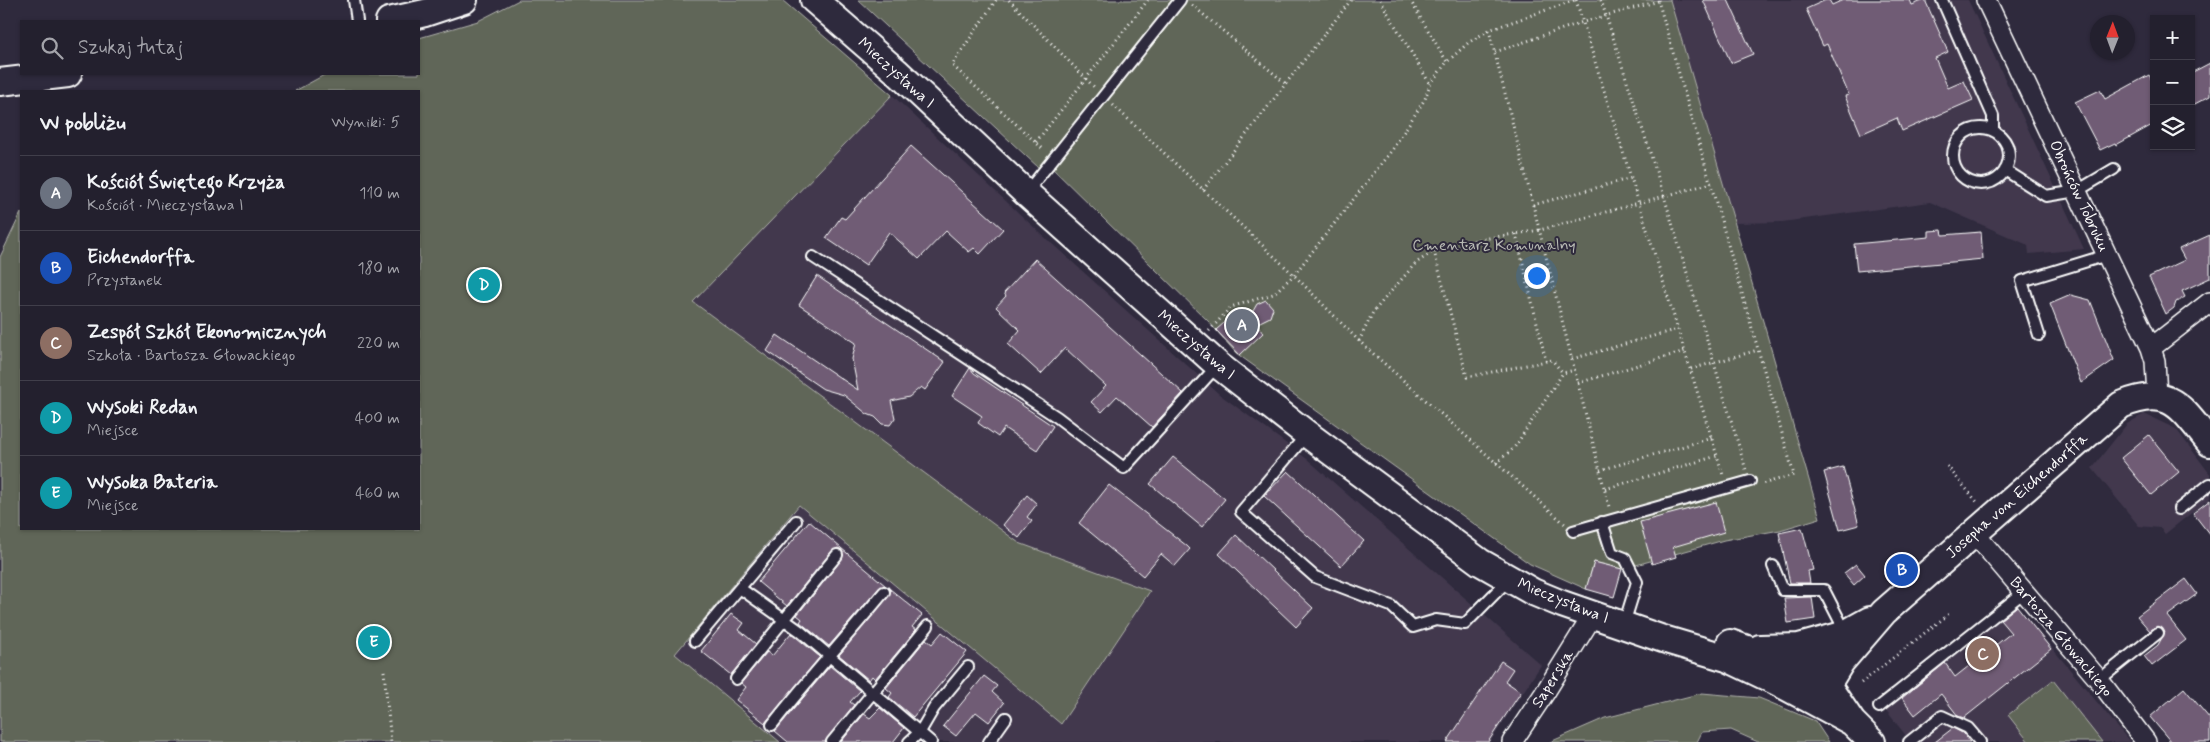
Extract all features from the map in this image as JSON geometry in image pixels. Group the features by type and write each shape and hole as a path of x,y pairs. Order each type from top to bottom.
{"main road":[{"path":"393,20 425,13 464,0"},
{"name":"Mieczysława I","path":"814,0 896,71 1026,193 1218,366 1453,543 1533,592 1663,639 1814,686"},
{"path":"0,82 60,75"},
{"path":"2157,396 2176,404 2210,444"},
{"name":"Josepha von Eichendorffa","path":"1814,686 1841,662 1884,612 2121,404 2140,397 2157,396"},
{"name":"Josepha von Eichendorffa","path":"1814,686 1822,654 1843,635 1884,612"},
{"name":"Mieczysława I","path":"1624,624 1666,627 1742,646 1781,660 1814,686"},
{"path":"1742,646 1773,649 1800,648 1843,635"},
{"path":"1814,686 1872,742"}],"street":[{"name":"Obrońców Tobruku","path":"1986,0 2151,348 2155,360 2157,396"},
{"path":"2151,348 2210,302"},
{"name":"Bartosza Głowackiego","path":"1974,534 2098,680 2146,742"},
{"name":"Saperska","path":"1512,742 1593,615"}],"lane":[{"path":"354,0 357,20"},
{"path":"1026,193 1180,0"},
{"path":"1942,0 1993,116 1994,131"},
{"path":"1982,128 1994,131 2001,136 2008,148 2009,158 2006,170 1991,183 1980,184 1970,182 1956,169 1954,151 1962,136 1971,130 1982,128"},
{"path":"2006,170 2046,196 2077,190 2114,169"},
{"path":"2039,336 2022,282 2107,255"},
{"path":"813,257 1057,417 1124,468 1218,366"},
{"path":"1307,434 1241,512 1316,578 1391,606 1413,627 1436,620 1465,624 1509,579"},
{"path":"1573,531 1750,481"},
{"path":"2179,508 2210,484"},
{"path":"695,641 728,600 741,589 765,554 796,520"},
{"path":"1607,521 1612,553 1625,558 1637,582 1624,624"},
{"path":"736,679 837,554"},
{"path":"1773,566 1783,590 1824,590 1843,635"},
{"path":"741,589 830,656 931,742"},
{"path":"772,725 814,671 830,656 884,592"},
{"path":"1879,708 2024,592"},
{"path":"832,742 928,626"},
{"path":"2098,680 2158,633"},
{"path":"909,742 920,732 934,708 968,667"},
{"path":"1909,742 1942,716 1968,728 1980,742"},
{"path":"988,742 1006,718"}],"path":[{"path":"996,0 952,65 1054,159"},
{"path":"1009,0 1104,96 1294,275 1359,341 1573,531"},
{"path":"1036,142 1148,0"},
{"path":"1186,0 1285,83"},
{"path":"1203,190 1351,0"},
{"path":"1380,0 1430,84"},
{"path":"1410,0 1447,62"},
{"path":"1195,346 1231,307 1274,294 1294,275 1392,150 1425,99 1430,84 1447,62 1468,43 1489,30 1576,0 1727,487"},
{"path":"1495,52 1583,22 1606,16 1658,1 1712,183 1794,475 1751,486 1664,196 1606,16 1601,0"},
{"path":"1489,30 1605,489 1607,521"},
{"path":"1533,205 1632,178"},
{"path":"1359,341 1373,312 1416,263 1434,251 1476,240 1540,230 1712,183"},
{"path":"1516,234 1546,361"},
{"path":"1434,251 1468,376 1552,360 1563,373"},
{"path":"1572,359 1678,329"},
{"path":"1691,369 1758,350"},
{"path":"1578,382 1685,351"},
{"path":"1496,463 1514,448 1563,373 1575,370"},
{"path":"1600,470 1712,438"},
{"path":"1605,489 1717,456"},
{"path":"1947,466 1983,509"},
{"path":"1861,683 1949,614"},
{"path":"384,671 391,742"}],"shaded area":[{"path":"1670,0 1968,0 2084,249 2029,254 2028,245 1930,202 1782,222 1735,223"},
{"path":"892,95 1040,233 1219,394 1307,459 1541,665 1490,742 780,742 674,654 799,505 1061,724 1150,591 1019,543 693,302"},
{"path":"2144,414 2176,429 2210,474 2210,498 2165,534 2160,528 2139,526 2092,468 2127,424"},
{"path":"2008,597 2130,742 1911,742 1878,700"}],"green space":[{"path":"519,0 782,0 892,95 693,302 1019,543 1150,591 1061,724 799,505 675,654 780,742 0,742 0,257 20,215 20,530 420,530 420,90 297,90 324,75 420,75 420,38 478,21"},
{"name":"Cmentarz Komunalny","path":"858,0 1670,0 1820,518 1780,530 1724,540 1622,569 1594,562 1586,589 1530,564 1236,353 1209,322 1046,162 1039,168"},
{"path":"2053,680 2102,742 2029,742 2008,715"},
{"path":"1702,693 1759,698 1815,721 1829,742 1758,742 1731,730 1702,732 1697,742 1550,742 1605,718"}],"building":[{"path":"1703,0 1728,0 1753,54 1731,63"},
{"path":"1829,0 1832,5 1843,0 1910,0 1912,5 1925,0 1948,52 1935,58 1948,88 1964,81 1973,100 1902,131 1897,118 1861,134 1845,96 1849,95 1827,44 1823,46 1806,9"},
{"path":"2210,63 2210,96 2195,104 2195,71"},
{"path":"2149,75 2150,126 2116,145 2115,143 2100,150 2075,102 2100,90 2105,99"},
{"path":"911,146 1003,229 980,254 974,248 969,252 946,231 919,259 889,232 866,265 826,238 841,217 845,219"},
{"path":"1942,230 1943,235 1981,232 1983,259 1857,271 1854,244 1929,237 1929,231"},
{"path":"2210,235 2210,278 2182,291 2185,297 2176,302 2174,308 2166,314 2149,277 2185,260 2179,249"},
{"path":"1035,259 1183,393 1152,427 1117,396 1102,412 1091,402 1106,386 1065,348 1041,374 1008,344 1020,330 996,307 1006,296 1004,293"},
{"path":"817,276 945,362 925,390 921,387 909,397 891,401 895,418 890,425 882,424 844,395 823,389 767,351 777,335 858,390 852,359 856,343 799,305"},
{"path":"2071,295 2090,300 2114,360 2081,383 2050,304"},
{"path":"1266,300 1273,308 1270,317 1256,324 1263,333 1240,355 1216,330 1240,309 1249,318 1257,304"},
{"path":"970,368 974,373 1053,426 1037,450 1004,428 998,437 978,423 982,416 952,396"},
{"path":"2149,435 2179,472 2151,495 2121,458"},
{"path":"1173,457 1225,499 1202,527 1150,484"},
{"path":"1843,467 1859,525 1840,530 1824,472"},
{"path":"1288,471 1364,541 1341,566 1264,496"},
{"path":"1109,485 1190,549 1175,566 1161,554 1143,576 1079,523"},
{"path":"1027,495 1037,504 1027,517 1032,521 1019,538 1003,525"},
{"path":"2210,500 2210,535 2193,513"},
{"path":"1716,502 1724,532 1673,547 1676,557 1652,564 1640,522"},
{"path":"809,521 886,586 879,588 829,646 800,622 802,619 797,615 842,559 842,550 838,548 832,551 787,606 758,582"},
{"path":"1802,528 1813,570 1808,571 1810,583 1790,583 1779,533"},
{"path":"1236,535 1313,608 1296,627 1219,554"},
{"path":"1594,562 1622,569 1614,597 1586,589"},
{"path":"1856,564 1865,575 1854,585 1844,573"},
{"path":"2186,579 2197,594 2167,616 2186,640 2152,666 2144,656 2158,645 2165,632 2157,626 2150,631 2137,616"},
{"path":"890,589 922,615 912,627 916,630 875,679 872,676 869,680 839,655 889,596"},
{"path":"1812,597 1815,619 1788,623 1784,598"},
{"path":"2017,606 2051,649 1964,718 1958,716 1941,694 1915,715 1902,698 1945,663 1955,677 1974,662 1971,656 1973,643 1987,644 1992,648 2011,633 2000,620"},
{"path":"731,614 744,623 739,630 756,644 731,675 701,651"},
{"path":"942,632 967,652 913,717 889,697 892,693 886,688 926,639 932,644"},
{"path":"791,633 820,657 765,723 736,700 746,687 741,683 767,652 772,656"},
{"path":"1501,661 1513,669 1505,681 1521,692 1488,742 1447,742"},
{"path":"830,666 860,691 850,702 854,705 825,742 788,742 775,731"},
{"path":"984,676 997,686 992,692 1004,703 989,722 976,712 956,736 943,726"},
{"path":"2184,688 2210,719 2210,742 2171,742 2150,717"},
{"path":"880,708 904,728 893,742 841,742 864,714 870,718"},
{"path":"1953,728 1964,734 1970,742 1935,742"}],"place":[{"name":"Wysoki Redan","path":"484,285"},
{"name":"Kościół Świętego Krzyża","path":"1242,325"},
{"name":"Eichendorffa","path":"1902,570"},
{"name":"Wysoka Bateria","path":"374,642"},
{"name":"Zespół Szkół Ekonomicznych","path":"1983,654"}]}
